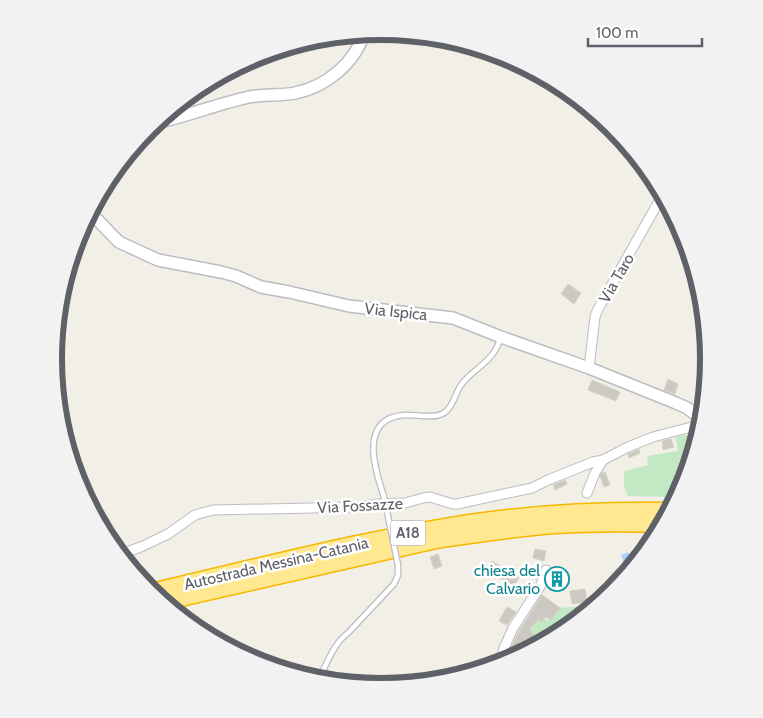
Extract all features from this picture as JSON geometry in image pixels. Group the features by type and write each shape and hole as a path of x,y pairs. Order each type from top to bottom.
{"highway":[{"name":"Autostrada Messina-Catania","path":"161,590 283,560 435,528 518,516 593,511 662,511"},
{"name":"Autostrada Messina-Catania","path":"172,600 436,540 477,533 554,525 655,524"}],"street":[{"path":"171,119 231,101 307,90 335,74 357,50 361,41"},
{"name":"Via Taro","path":"589,368 597,311 659,201"},
{"name":"Via Ispica","path":"95,217 119,242 158,260 221,272 236,276 261,287 349,306 453,318 589,368 676,403 687,408 695,415"},
{"name":"Via Ispica","path":"603,460 653,436 693,425"},
{"path":"587,493 595,473 603,460"},
{"name":"Via Fossazze","path":"127,552 168,534 195,515 213,510 358,507 379,504 406,504 430,497 458,504 532,488 592,462 603,460"},
{"path":"502,655 510,634 541,585 546,570"}],"lane":[{"path":"322,672 340,639 348,633 394,584 398,576 398,564 372,449 379,427 385,421 404,415 442,414 448,409 460,386 468,376 494,353 501,337"}],"green space":[{"path":"692,434 684,462 669,497 628,496 624,483 625,471 648,465 647,456 678,451 675,437"},
{"path":"583,606 534,639 535,636 531,631 538,619 551,620 560,608"}],"water":[{"path":"628,552 631,558 625,565 621,555"}],"building":[{"path":"568,284 581,293 574,304 561,294"},
{"path":"668,379 678,384 675,394 664,390"},
{"path":"592,380 620,392 616,401 588,390"},
{"path":"671,439 674,447 663,450 662,441"},
{"path":"639,449 640,453 629,458 628,454"},
{"path":"605,472 610,485 604,487 600,476"},
{"path":"565,480 567,484 555,490 553,485"},
{"path":"535,549 546,551 544,561 533,558"},
{"path":"438,554 442,566 434,569 430,557"},
{"path":"492,561 519,577 514,586 487,570"},
{"name":"chiesa del Calvario","path":"552,572 565,576 562,585 549,581"},
{"path":"585,589 587,602 572,604 570,591"},
{"path":"542,595 560,608 551,620 546,617 542,622 538,619 530,630 535,636 534,639 511,651 519,631"},
{"path":"507,607 516,612 507,625 499,621"}],"place":[{"name":"chiesa del Calvario","path":"557,579"}]}
